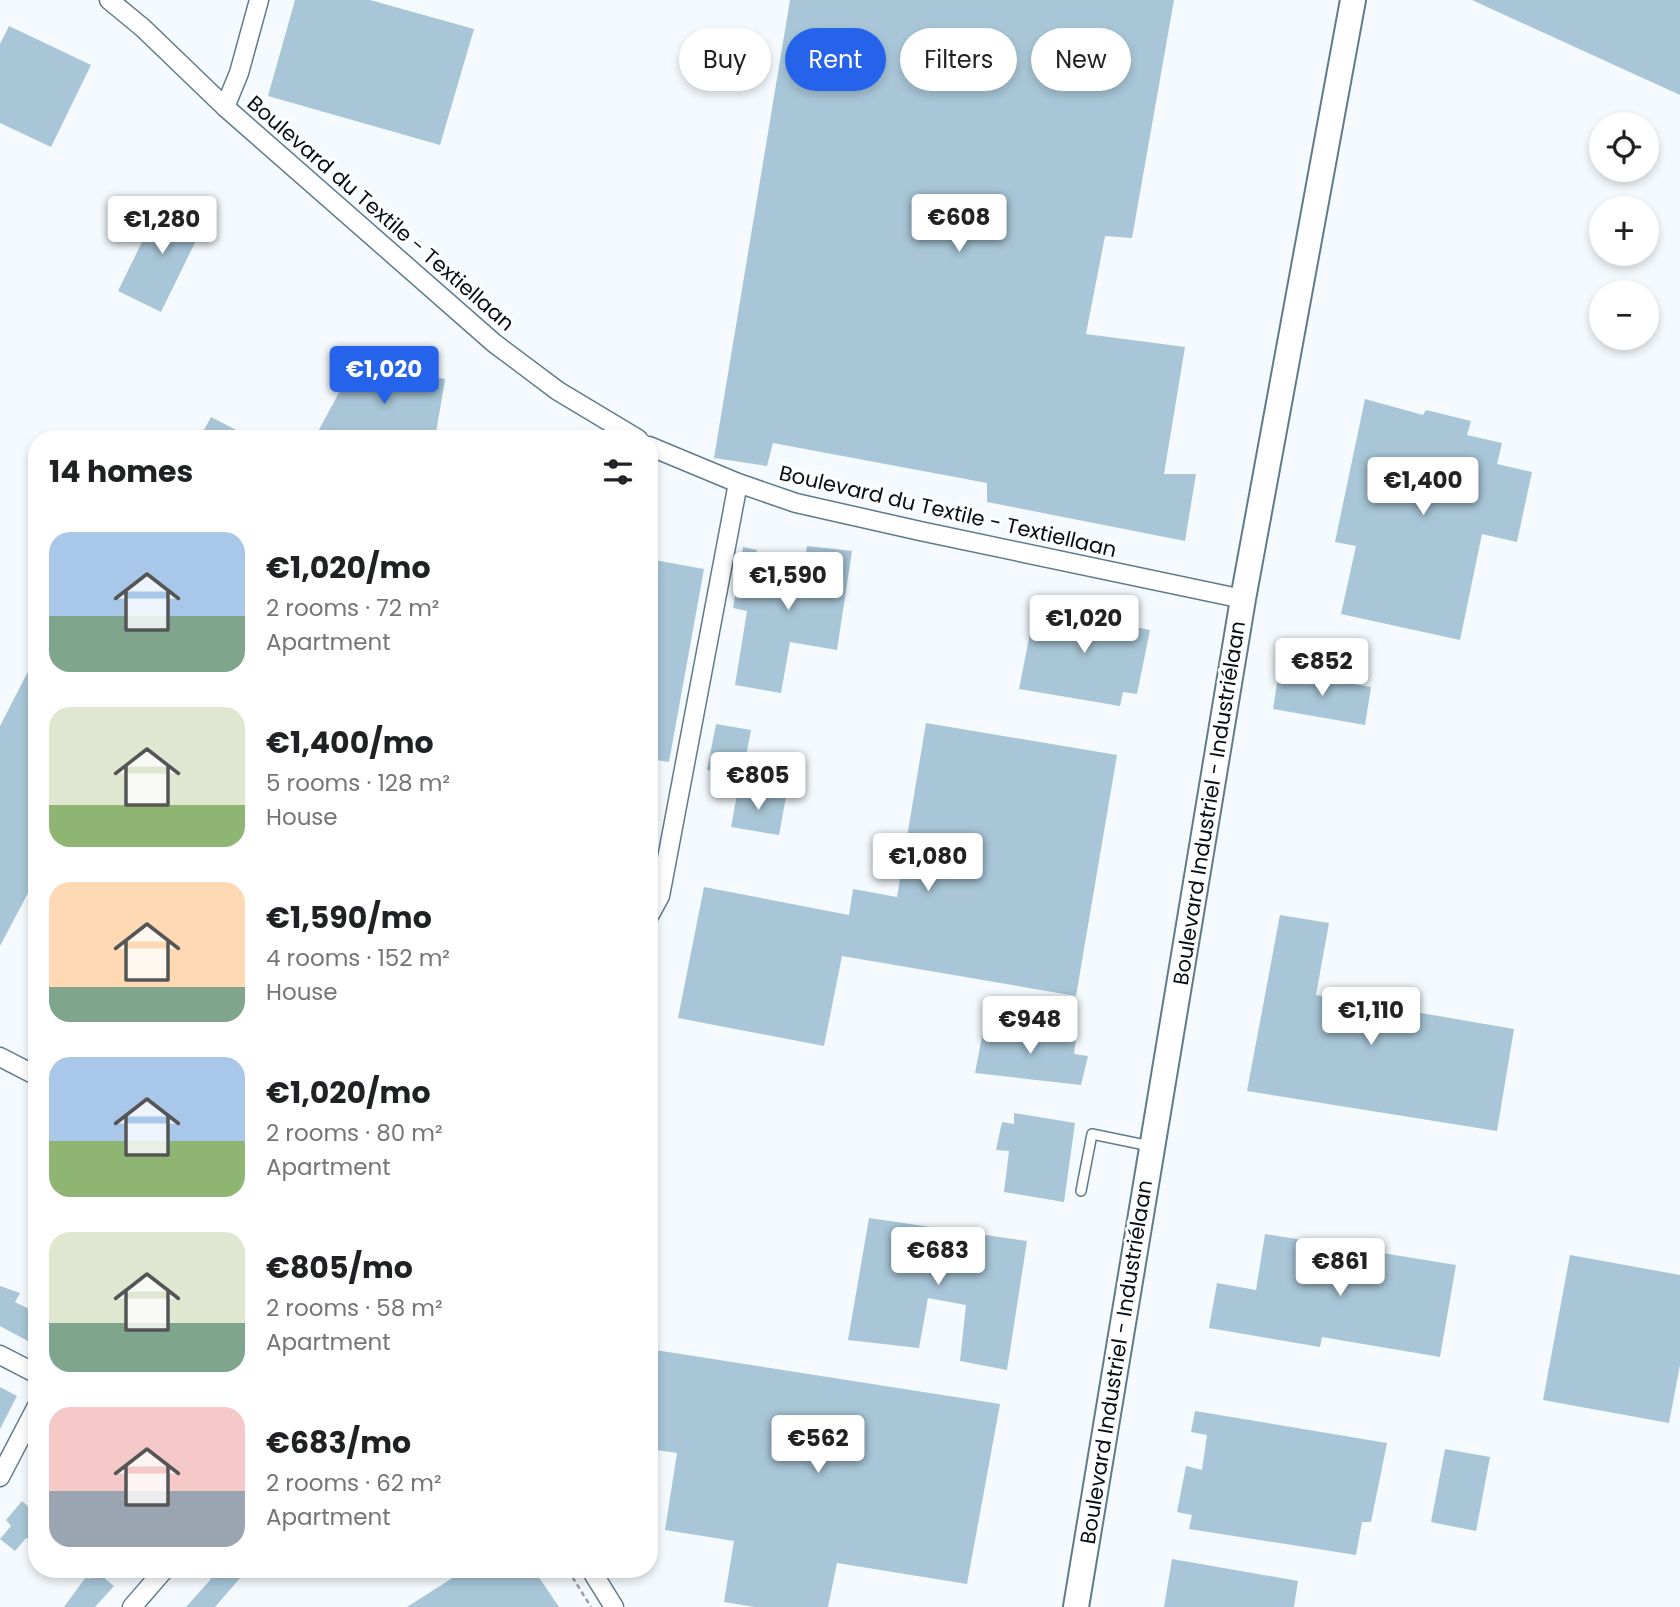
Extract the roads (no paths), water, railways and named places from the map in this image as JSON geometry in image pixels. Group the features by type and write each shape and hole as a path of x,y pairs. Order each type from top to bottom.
{"main road":[{"name":"Boulevard Industriel - Industriélaan","path":"1076,1607 1243,599 1353,0"}],"street":[{"name":"Boulevard du Textile - Textiellaan","path":"109,0 143,28 225,107 494,343 558,391 623,430"},
{"path":"225,107 239,73 259,0"},
{"name":"Boulevard du Textile - Textiellaan","path":"658,450 738,484 796,503 1243,599"},
{"path":"658,900 738,484"},
{"path":"0,1057 28,1071"},
{"path":"0,1355 28,1369"},
{"path":"0,1477 28,1423"},
{"path":"132,1607 157,1578"},
{"path":"596,1578 614,1607"}],"lane":[{"path":"1081,1192 1092,1133 1152,1146"}]}
